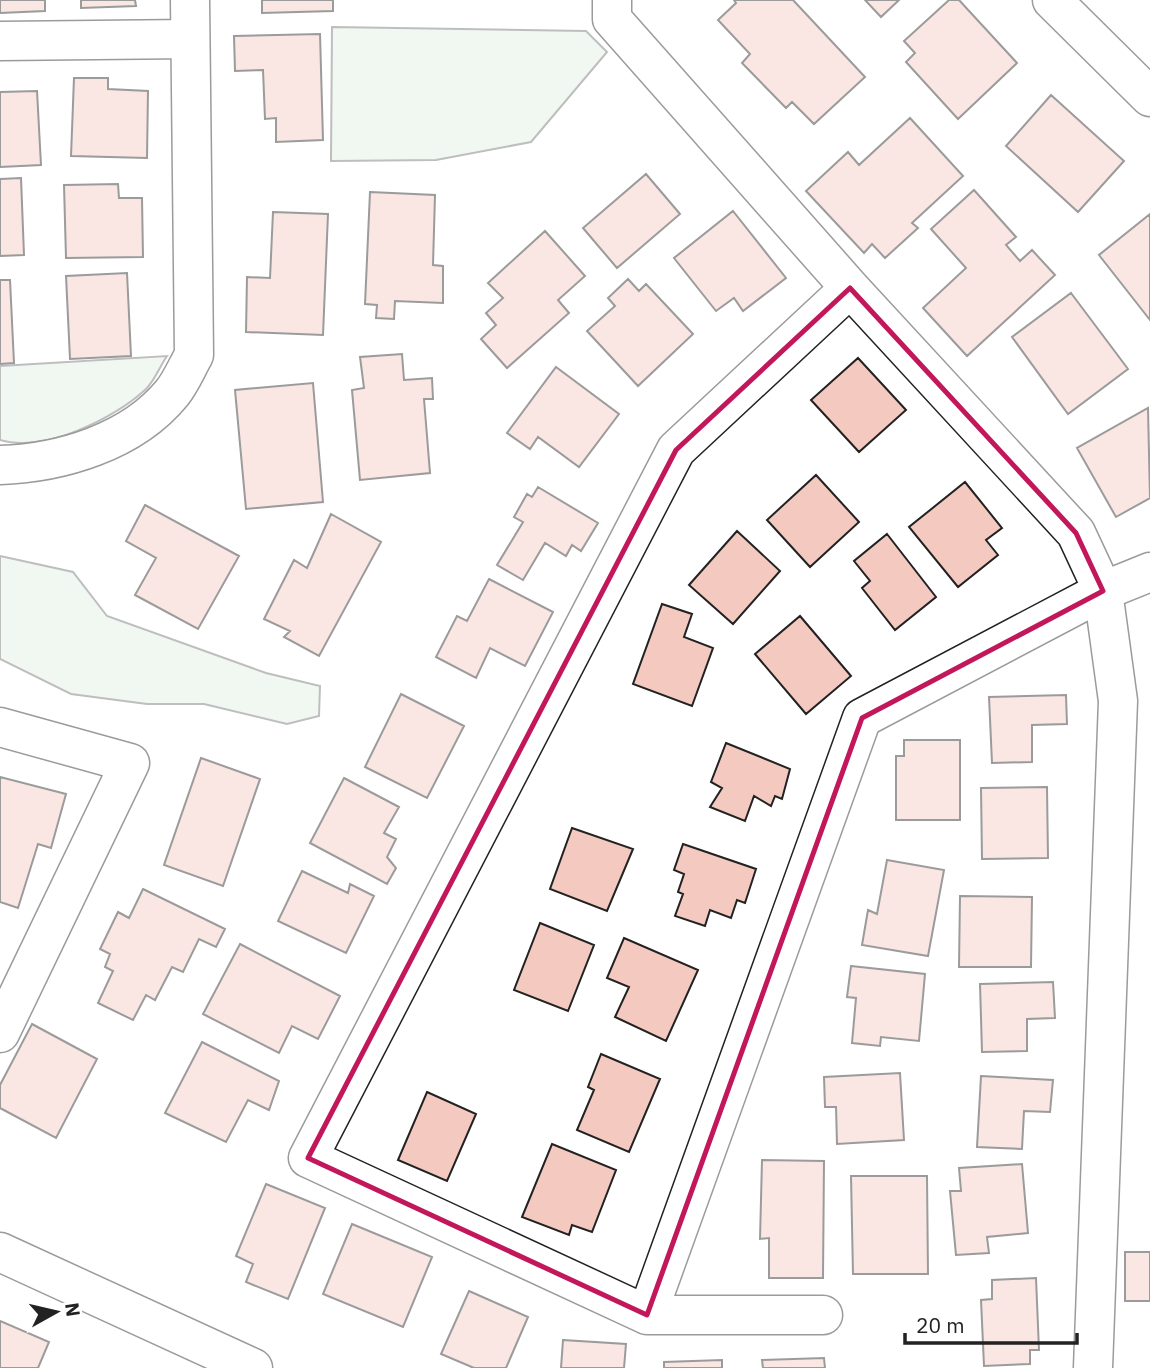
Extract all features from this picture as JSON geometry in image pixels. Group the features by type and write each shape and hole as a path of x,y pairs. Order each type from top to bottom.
{"street":[{"path":"0,466 38,464 107,441 139,422 172,393 194,355 190,0"},
{"path":"612,0 612,19 850,288 1076,533 1103,590 1118,701 1093,1368"},
{"path":"1052,0 1150,97"},
{"path":"0,41 190,39"},
{"path":"823,1315 647,1315 308,1158 676,450 850,288"},
{"path":"647,1315 862,718 1103,590 1150,572"},
{"path":"0,727 130,764 0,1033"},
{"path":"0,1252 253,1368"}],"highlighted area":[{"path":"850,288 1076,533 1103,591 862,718 647,1315 308,1158 676,450"}],"green space":[{"path":"332,27 586,31 607,52 531,142 436,160 331,161"},
{"path":"167,356 146,389 97,422 78,431 37,442 0,440 0,366"},
{"path":"0,556 73,572 107,616 266,673 320,686 319,716 287,724 204,704 147,704 71,694 0,659"}],"building":[{"path":"0,0 45,0 45,11 0,13"},
{"path":"81,0 135,0 136,6 81,8"},
{"path":"262,0 333,0 333,11 262,13"},
{"path":"734,0 793,0 865,77 814,124 792,102 786,108 742,63 750,54 718,20 736,3"},
{"path":"865,0 899,0 881,17"},
{"path":"949,0 959,0 1017,63 958,119 906,62 915,53 904,41"},
{"path":"320,34 323,140 276,142 276,118 265,119 263,70 235,71 234,36"},
{"path":"74,78 108,78 108,89 148,91 147,158 71,156"},
{"path":"37,91 41,165 0,167 0,92"},
{"path":"1051,95 1124,161 1078,212 1006,146"},
{"path":"910,118 963,176 912,223 918,228 885,258 872,244 864,253 806,191 848,152 859,165"},
{"path":"646,174 680,214 617,268 583,228"},
{"path":"21,178 24,255 0,256 0,179"},
{"path":"118,184 119,198 142,198 143,257 66,258 64,185"},
{"path":"974,190 1016,237 1006,245 1020,261 1032,250 1055,275 967,356 923,308 966,268 931,229"},
{"path":"370,192 435,195 433,265 443,266 443,303 395,301 394,319 376,318 377,305 365,304"},
{"path":"733,211 786,278 743,311 734,298 716,311 674,258"},
{"path":"273,212 328,214 323,335 246,332 247,277 270,278"},
{"path":"1150,214 1150,320 1099,255"},
{"path":"545,231 585,276 558,300 569,313 507,368 481,339 496,325 486,313 503,298 488,283"},
{"path":"127,273 131,356 70,359 66,276"},
{"path":"628,279 639,291 646,284 693,334 638,386 587,331 615,306 608,298"},
{"path":"0,280 10,280 14,363 0,364"},
{"path":"1071,293 1128,369 1068,414 1012,337"},
{"path":"402,354 404,380 432,378 433,399 424,399 430,473 360,480 352,390 364,388 360,357"},
{"path":"858,358 906,410 859,452 811,400"},
{"path":"556,367 619,414 579,467 538,437 530,449 507,433"},
{"path":"313,383 323,502 246,509 235,390"},
{"path":"1148,408 1150,498 1116,517 1077,448"},
{"path":"816,475 859,522 810,567 767,520"},
{"path":"965,482 1002,528 986,540 998,555 958,587 909,527"},
{"path":"538,487 598,523 581,551 572,545 566,556 545,543 523,580 497,565 523,522 514,517 527,494 532,497"},
{"path":"145,505 239,556 198,629 135,595 156,558 126,541"},
{"path":"331,514 381,542 319,656 284,637 290,631 264,619 294,560 307,568"},
{"path":"737,531 780,571 733,624 689,585"},
{"path":"887,534 936,597 895,630 862,588 870,581 854,561"},
{"path":"489,579 553,612 525,666 490,648 476,678 436,657 457,616 467,621"},
{"path":"662,604 692,614 684,637 713,648 692,706 633,684"},
{"path":"800,616 851,676 806,714 755,654"},
{"path":"401,694 464,726 427,798 365,767"},
{"path":"1066,695 1067,724 1032,725 1032,762 992,763 989,697"},
{"path":"904,740 960,740 960,820 896,820 896,756 904,756"},
{"path":"726,743 790,769 782,799 775,796 771,806 754,796 745,821 710,807 722,788 711,782"},
{"path":"201,758 260,779 223,886 164,865"},
{"path":"0,777 66,794 51,848 38,844 18,908 0,902"},
{"path":"344,778 399,807 384,833 396,839 387,857 396,868 387,884 310,843"},
{"path":"1047,787 1048,858 982,859 981,788"},
{"path":"572,828 633,849 607,911 550,889"},
{"path":"683,844 756,869 745,903 737,900 731,918 710,910 705,926 675,916 683,894 678,892 684,874 674,870"},
{"path":"887,860 944,870 928,956 862,945 868,910 877,914"},
{"path":"302,871 348,893 350,884 374,896 346,953 278,921"},
{"path":"143,889 225,929 216,947 199,939 183,972 172,967 155,1000 146,995 133,1020 98,1003 113,971 105,967 110,954 100,949 118,912 129,918"},
{"path":"960,896 1032,897 1031,967 959,967"},
{"path":"540,923 594,945 568,1011 514,990"},
{"path":"624,938 698,970 666,1041 615,1017 629,987 607,978"},
{"path":"240,944 340,996 318,1039 292,1026 279,1053 203,1014"},
{"path":"851,966 925,974 919,1041 881,1037 880,1046 852,1043 856,998 847,997"},
{"path":"1053,982 1055,1018 1027,1019 1027,1051 982,1052 980,984"},
{"path":"32,1024 97,1059 56,1138 0,1108 0,1085"},
{"path":"202,1042 279,1081 269,1110 248,1100 226,1142 165,1113"},
{"path":"601,1054 660,1079 629,1152 577,1130 594,1090 588,1087"},
{"path":"900,1073 904,1140 837,1144 836,1107 825,1107 824,1077"},
{"path":"981,1076 1053,1080 1050,1112 1024,1111 1022,1149 977,1147"},
{"path":"427,1092 476,1114 447,1181 398,1160"},
{"path":"552,1144 616,1170 592,1232 572,1225 569,1235 522,1217"},
{"path":"762,1160 824,1161 823,1278 769,1278 769,1238 760,1239"},
{"path":"1022,1164 1028,1233 987,1237 989,1253 956,1255 950,1191 961,1191 959,1168"},
{"path":"851,1176 927,1176 928,1274 853,1274"},
{"path":"266,1184 325,1208 288,1299 246,1282 253,1264 236,1256"},
{"path":"352,1224 432,1257 403,1327 323,1294"},
{"path":"1125,1252 1150,1252 1150,1301 1125,1301"},
{"path":"1036,1278 1039,1350 1030,1350 1030,1364 984,1366 981,1300 992,1299 992,1280"},
{"path":"469,1291 528,1317 506,1368 474,1368 441,1354"},
{"path":"0,1321 49,1342 38,1368 0,1368"},
{"path":"563,1340 626,1344 624,1368 561,1368"},
{"path":"824,1358 825,1368 763,1368 762,1360"},
{"path":"722,1360 722,1368 664,1368 664,1362"}]}
